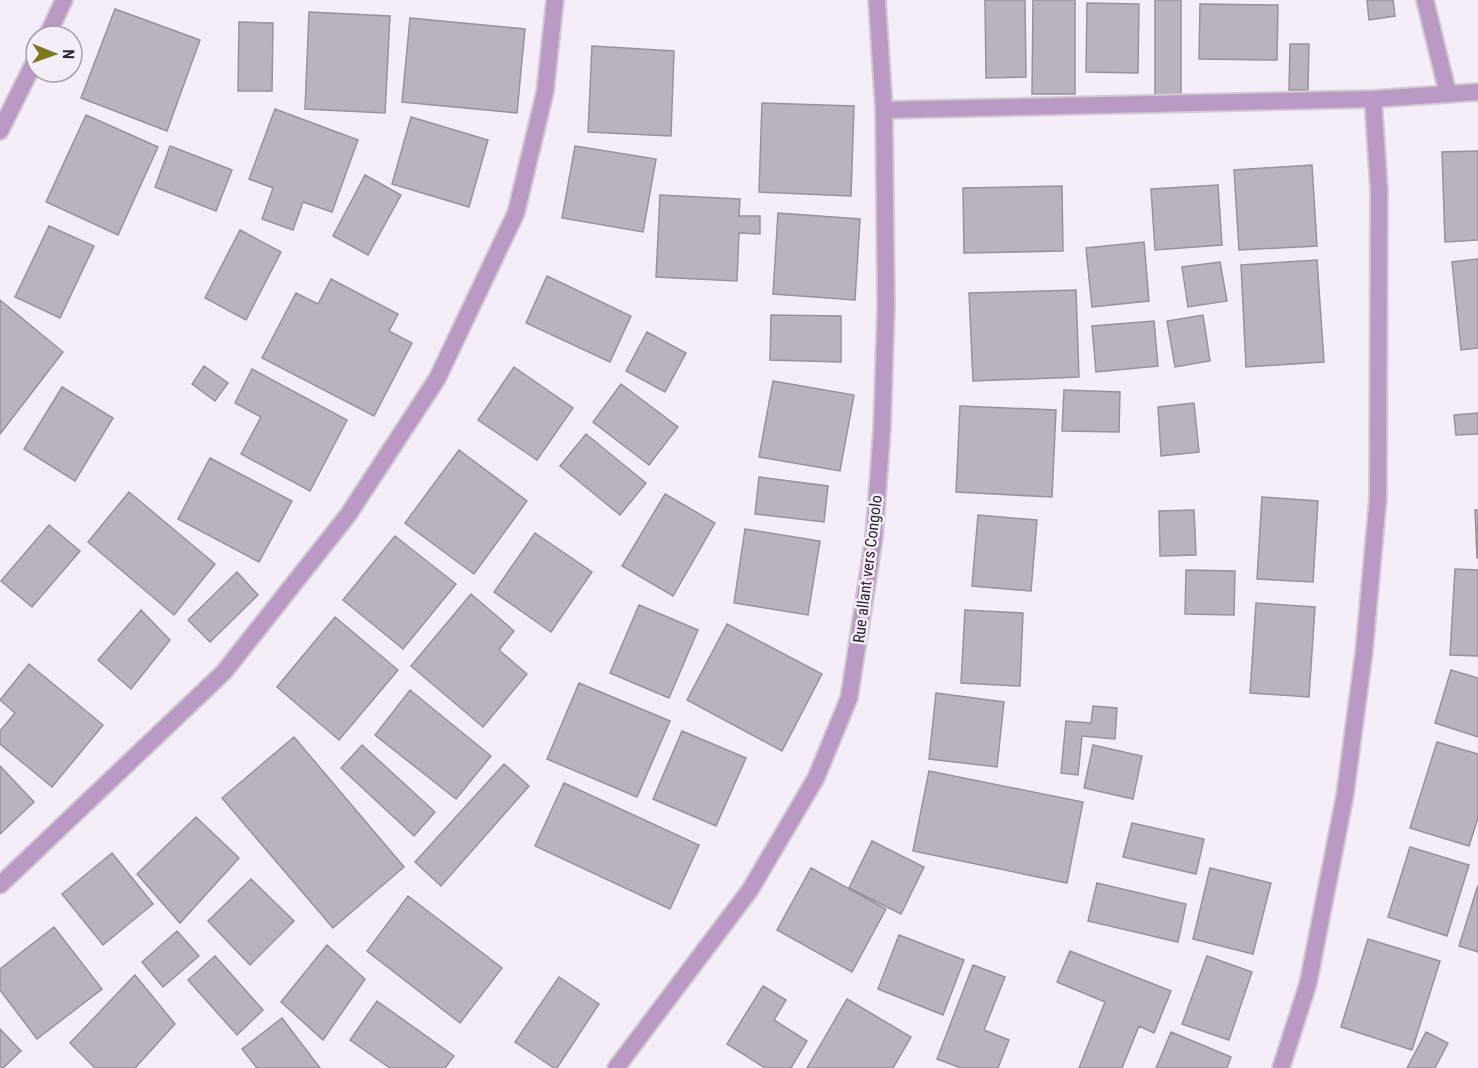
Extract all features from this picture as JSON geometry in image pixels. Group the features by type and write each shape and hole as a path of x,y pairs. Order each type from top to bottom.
{"street":[{"path":"53,24 64,0"},
{"path":"0,885 224,672 348,515 437,379 516,213 545,92 555,0"},
{"name":"Rue allant vers Congolo","path":"616,1068 750,890 816,778 849,698 874,538 882,429 886,306 884,110 877,0"},
{"path":"1425,0 1448,94"},
{"path":"0,131 24,83"},
{"path":"884,110 1373,99 1478,92"},
{"path":"1281,1068 1308,984 1343,806 1366,628 1378,498 1379,189 1373,99"}],"building":[{"path":"985,0 1025,0 1026,77 986,78"},
{"path":"1033,0 1075,0 1075,94 1032,94"},
{"path":"1155,0 1181,0 1181,96 1155,95"},
{"path":"1367,0 1393,0 1395,16 1369,20"},
{"path":"1087,3 1139,4 1138,73 1086,72"},
{"path":"1200,4 1278,5 1277,60 1199,59"},
{"path":"115,9 200,40 167,131 81,98"},
{"path":"309,12 390,16 385,113 305,109"},
{"path":"410,18 525,29 517,113 402,102"},
{"path":"239,22 273,23 272,91 238,91"},
{"path":"1290,44 1309,44 1308,90 1289,90"},
{"path":"592,46 674,51 671,136 588,132"},
{"path":"762,103 854,106 851,196 759,192"},
{"path":"275,109 358,140 332,212 303,202 293,230 262,219 273,188 249,179"},
{"path":"86,115 158,147 118,235 46,202"},
{"path":"411,117 488,140 469,207 392,184"},
{"path":"170,146 232,170 216,211 155,187"},
{"path":"575,146 656,159 643,232 562,218"},
{"path":"1478,151 1478,240 1445,242 1442,152"},
{"path":"1312,165 1317,246 1239,250 1234,170"},
{"path":"365,175 401,195 368,255 333,236"},
{"path":"1218,185 1222,245 1155,250 1151,189"},
{"path":"1062,186 1063,251 964,253 963,188"},
{"path":"660,195 740,199 739,216 760,216 760,234 739,233 737,281 656,277"},
{"path":"778,213 860,219 855,300 773,294"},
{"path":"49,226 94,246 60,318 15,297"},
{"path":"240,230 281,252 246,320 205,298"},
{"path":"1144,242 1149,301 1092,307 1086,248"},
{"path":"1478,259 1478,348 1461,350 1452,262"},
{"path":"1317,260 1324,362 1246,367 1241,265"},
{"path":"1220,262 1227,301 1188,307 1182,267"},
{"path":"547,276 631,316 610,362 526,323"},
{"path":"331,279 398,314 389,331 412,343 374,416 262,358 296,293 318,304"},
{"path":"1076,290 1079,377 973,381 969,293"},
{"path":"0,300 63,352 0,434"},
{"path":"771,315 841,316 841,362 770,360"},
{"path":"1203,315 1210,361 1175,367 1167,321"},
{"path":"1154,321 1158,366 1096,372 1092,326"},
{"path":"647,332 686,353 665,392 626,371"},
{"path":"204,366 228,383 215,401 192,384"},
{"path":"514,367 573,408 537,460 478,420"},
{"path":"252,369 347,420 310,491 241,454 261,417 235,403"},
{"path":"773,381 854,395 840,471 759,457"},
{"path":"621,384 678,427 649,465 593,422"},
{"path":"62,387 113,418 75,481 24,449"},
{"path":"1064,390 1120,392 1119,432 1062,431"},
{"path":"1194,403 1199,452 1161,456 1158,407"},
{"path":"960,406 1056,410 1052,497 956,492"},
{"path":"1478,413 1478,434 1456,435 1454,415"},
{"path":"586,434 646,483 620,515 560,466"},
{"path":"459,450 527,501 474,574 405,523"},
{"path":"210,458 292,501 259,562 178,519"},
{"path":"759,477 828,486 824,522 755,514"},
{"path":"129,492 215,564 174,615 88,542"},
{"path":"665,494 715,523 673,596 622,566"},
{"path":"1262,497 1318,501 1313,582 1257,579"},
{"path":"1194,510 1196,555 1160,556 1159,511"},
{"path":"1475,510 1478,510 1478,558 1477,558"},
{"path":"978,515 1037,520 1031,591 972,586"},
{"path":"49,525 80,551 32,607 1,581"},
{"path":"745,529 820,541 808,615 734,603"},
{"path":"535,533 592,572 551,632 494,592"},
{"path":"395,536 456,584 403,649 343,600"},
{"path":"1455,569 1478,570 1478,656 1450,655"},
{"path":"1186,570 1235,571 1234,615 1185,614"},
{"path":"237,572 258,595 210,642 188,620"},
{"path":"471,594 514,631 499,650 527,674 483,727 411,666"},
{"path":"1256,603 1315,607 1309,697 1250,693"},
{"path":"639,605 698,630 669,698 610,673"},
{"path":"141,610 170,640 131,689 98,660"},
{"path":"965,610 1023,613 1020,686 961,683"},
{"path":"335,617 398,670 339,740 277,687"},
{"path":"727,624 822,674 782,751 687,700"},
{"path":"29,664 103,725 52,787 0,744 0,731 15,713 0,700"},
{"path":"1451,670 1478,678 1478,737 1435,723"},
{"path":"579,683 670,721 637,797 547,759"},
{"path":"410,690 491,756 456,799 375,735"},
{"path":"936,693 1004,702 997,767 929,759"},
{"path":"1093,706 1117,708 1115,739 1082,736 1078,775 1061,773 1066,721 1091,723"},
{"path":"682,731 746,758 716,826 653,799"},
{"path":"294,737 404,867 333,928 222,798"},
{"path":"1437,742 1478,754 1478,818 1469,846 1410,828"},
{"path":"362,745 435,812 414,836 341,768"},
{"path":"1093,745 1142,756 1133,799 1084,788"},
{"path":"504,764 529,786 441,886 415,862"},
{"path":"0,766 34,802 0,834"},
{"path":"929,771 1083,802 1067,883 913,851"},
{"path":"564,783 699,845 670,909 535,846"},
{"path":"196,817 239,858 180,923 137,874"},
{"path":"1132,823 1204,839 1196,874 1123,857"},
{"path":"872,841 924,867 901,914 849,888"},
{"path":"1410,847 1469,865 1447,936 1388,917"},
{"path":"112,853 153,904 103,945 62,894"},
{"path":"811,868 886,909 852,972 777,930"},
{"path":"1210,868 1271,883 1253,954 1193,939"},
{"path":"251,879 294,921 250,965 208,921"},
{"path":"1097,883 1186,904 1178,942 1088,921"},
{"path":"1478,885 1478,952 1459,946"},
{"path":"408,896 502,968 460,1023 367,951"},
{"path":"54,927 102,989 37,1039 0,990 0,969"},
{"path":"177,931 199,956 163,987 142,962"},
{"path":"899,935 964,960 943,1015 878,989"},
{"path":"1368,939 1440,961 1412,1050 1341,1027"},
{"path":"327,945 365,979 323,1040 281,1002"},
{"path":"1070,951 1171,991 1154,1033 1139,1026 1122,1068 1079,1068 1105,1002 1057,982"},
{"path":"215,956 263,1010 237,1035 188,980"},
{"path":"1207,956 1252,972 1229,1040 1182,1024"},
{"path":"973,965 1005,977 984,1030 1009,1040 998,1068 961,1068 937,1059"},
{"path":"135,975 175,1024 135,1068 95,1068 70,1043"},
{"path":"559,977 599,1004 557,1068 554,1068 515,1042"},
{"path":"763,986 786,1000 774,1020 807,1041 791,1068 765,1068 727,1044"},
{"path":"847,999 911,1037 893,1068 807,1068"},
{"path":"377,1001 454,1056 445,1068 390,1068 350,1040"},
{"path":"282,1018 320,1068 257,1068 242,1049"},
{"path":"0,1029 21,1051 3,1068 0,1068"},
{"path":"1171,1032 1231,1057 1227,1068 1156,1068"},
{"path":"1426,1032 1448,1043 1435,1068 1407,1068"}]}
